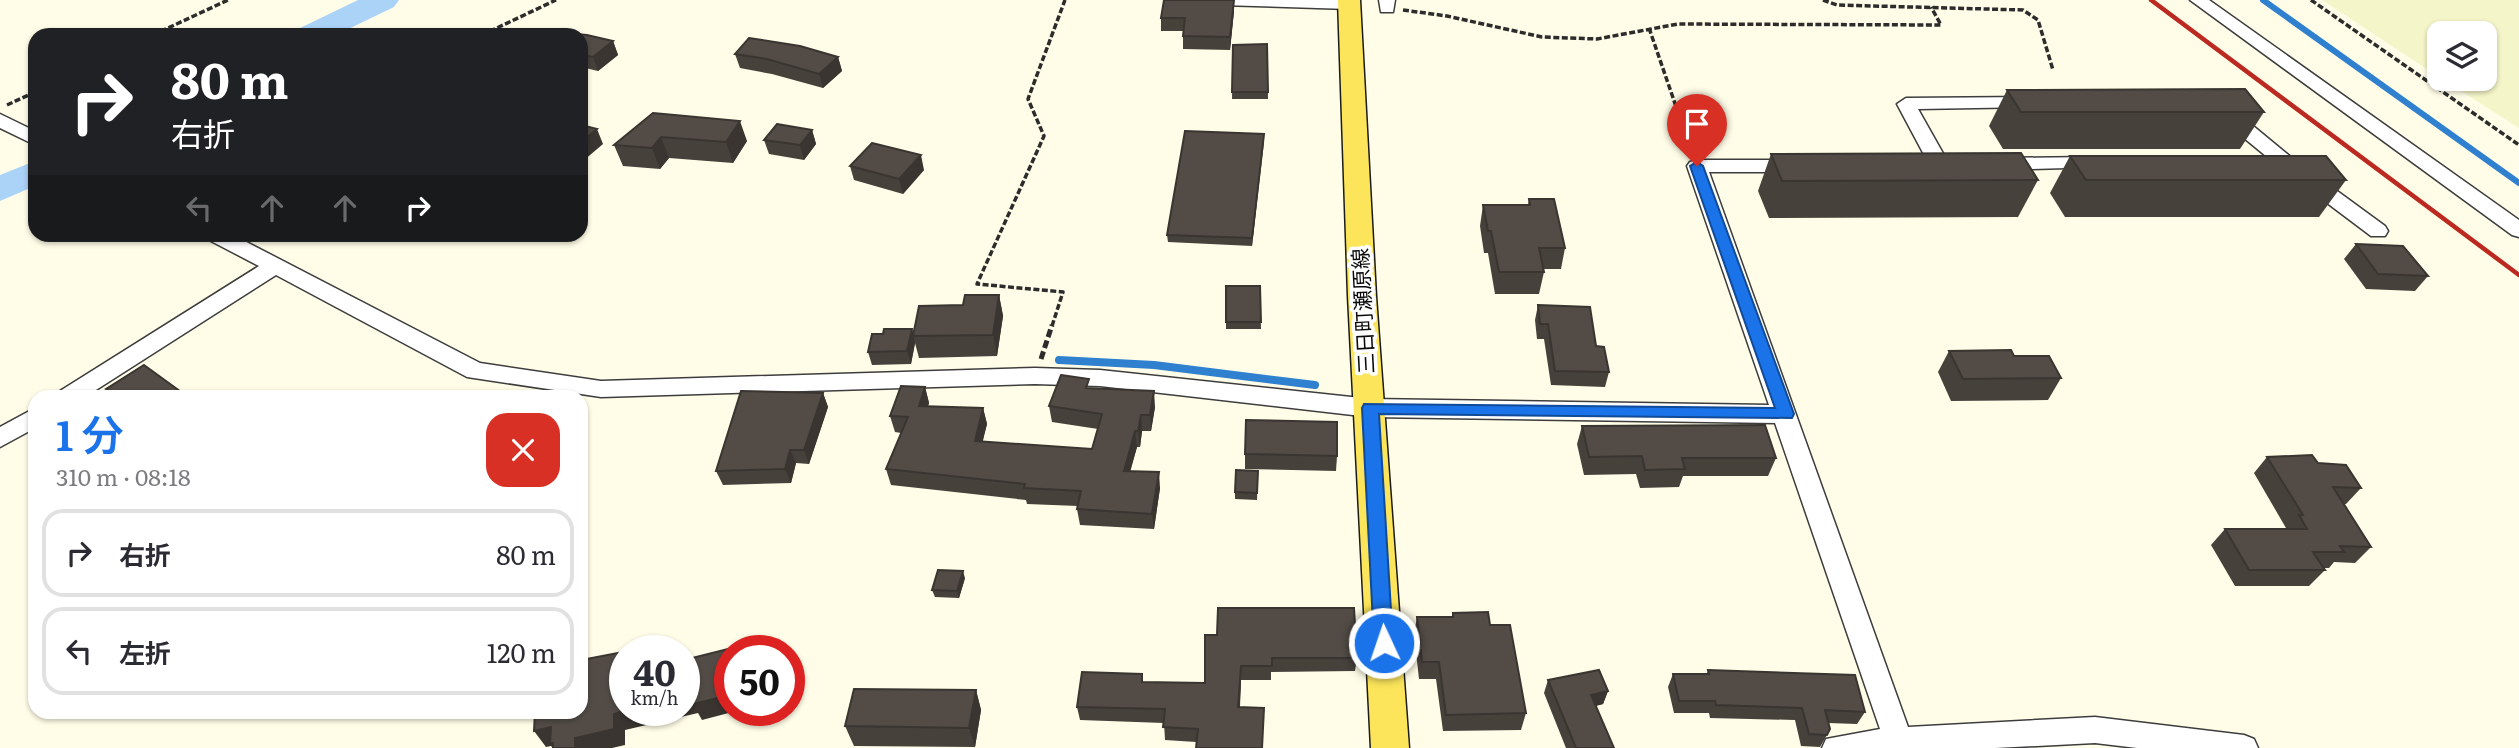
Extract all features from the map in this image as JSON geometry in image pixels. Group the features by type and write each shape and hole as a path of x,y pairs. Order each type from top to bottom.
{"main road":[{"name":"三日町瀬原線","path":"1335,1 1370,408 1390,748"}],"street":[{"path":"1220,0 1335,1"},
{"path":"2198,0 2519,230"},
{"path":"1912,165 1946,164 1906,104 2054,103"},
{"path":"2210,104 2218,107 2285,162 2378,231"},
{"path":"0,120 28,135"},
{"path":"2257,162 2285,162"},
{"path":"1981,164 2119,163"},
{"path":"1818,165 1697,166 1900,744"},
{"path":"229,242 475,372 601,389 1035,376 1100,378 1370,408 1786,414"},
{"path":"79,390 275,266"},
{"path":"0,438 28,421"},
{"path":"1836,748 2095,730 2244,748"}],"path":[{"path":"168,28 228,0"},
{"path":"497,28 556,0"},
{"path":"1035,376 1063,292 977,285 1044,135 1028,99 1065,0"},
{"path":"1823,0 1837,5 2022,9 2038,20 2053,70"},
{"path":"2311,0 2519,145"},
{"path":"1387,4 1542,37 1597,39 1678,24 1941,25 1931,7"},
{"path":"1650,29 1697,166"},
{"path":"0,108 28,95"}],"green space":[{"path":"2322,0 2519,0 2519,128 2462,91 2497,91 2497,21 2427,21 2427,69"}],"building":[{"path":"1164,0 1234,0 1230,37 1183,36 1185,18 1161,18"},
{"path":"588,35 613,41 593,57 588,56"},
{"path":"749,38 800,46 838,57 819,74 767,59 735,54"},
{"path":"1267,44 1268,92 1232,92 1233,45"},
{"path":"2245,89 2264,112 2021,112 2007,90"},
{"path":"653,113 740,121 726,142 661,137 652,148 614,145"},
{"path":"777,124 812,130 800,145 764,140"},
{"path":"588,127 597,129 588,136"},
{"path":"1185,131 1264,134 1252,238 1167,235"},
{"path":"872,143 921,155 899,179 850,166"},
{"path":"2021,153 2038,180 1782,181 1771,154"},
{"path":"2070,156 2326,156 2346,180 2086,180"},
{"path":"1529,199 1554,199 1565,248 1539,248 1544,272 1499,272 1483,205 1530,205"},
{"path":"2356,244 2403,246 2428,276 2378,274"},
{"path":"1226,286 1260,286 1261,322 1226,322"},
{"path":"965,295 999,295 993,335 913,336 919,306 963,305"},
{"path":"1538,305 1590,307 1596,346 1604,347 1609,372 1555,371 1548,324 1540,324"},
{"path":"884,329 912,329 907,351 868,352 872,334 883,334"},
{"path":"2011,350 2014,356 2049,356 2061,378 1963,379 1949,351"},
{"path":"144,365 178,390 108,390"},
{"path":"1061,375 1089,379 1086,388 1154,391 1150,415 1141,415 1124,471 1159,472 1152,514 1077,509 1081,491 1024,488 1025,484 886,469 908,417 890,416 901,386 925,387 919,406 983,408 975,441 1092,449 1102,414 1049,406"},
{"path":"741,391 823,393 804,450 790,450 785,469 716,471"},
{"path":"1246,420 1337,422 1337,456 1245,454"},
{"path":"1765,425 1776,458 1682,458 1685,469 1645,470 1642,456 1589,457 1582,426"},
{"path":"2312,455 2318,463 2346,465 2361,488 2333,487 2371,547 2340,546 2344,552 2313,552 2325,570 2249,570 2225,529 2307,529 2299,515 2303,515 2267,457"},
{"path":"1236,470 1258,471 1257,493 1235,492"},
{"path":"938,570 963,571 957,591 932,590"},
{"path":"1218,608 1354,608 1357,658 1272,658 1272,666 1241,666 1238,707 1264,708 1262,748 1196,748 1198,729 1163,727 1165,709 1077,707 1082,672 1142,674 1142,682 1205,683 1205,635 1217,635"},
{"path":"1488,612 1490,625 1510,625 1526,713 1446,715 1439,662 1422,662 1417,617 1453,617 1453,613"},
{"path":"714,652 714,699 700,702 700,656"},
{"path":"609,655 609,726 614,726 614,729 575,738 575,748 553,748 553,743 550,744 551,727 534,731 535,719 588,719 588,659"},
{"path":"1599,670 1608,691 1591,695 1614,748 1576,748 1548,680"},
{"path":"1708,670 1855,675 1865,712 1825,710 1830,729 1827,735 1809,734 1802,708 1679,701 1673,674 1709,674"},
{"path":"854,689 976,690 969,728 845,726"}],"waterway":[{"path":"325,28 383,0"},
{"path":"2263,0 2519,183"},
{"path":"0,189 28,175"},
{"path":"1059,360 1154,365 1315,385"}],"railway":[{"path":"2151,0 2519,275"}],"route":[{"path":"1384,643 1370,408 1786,414 1697,166"}]}
